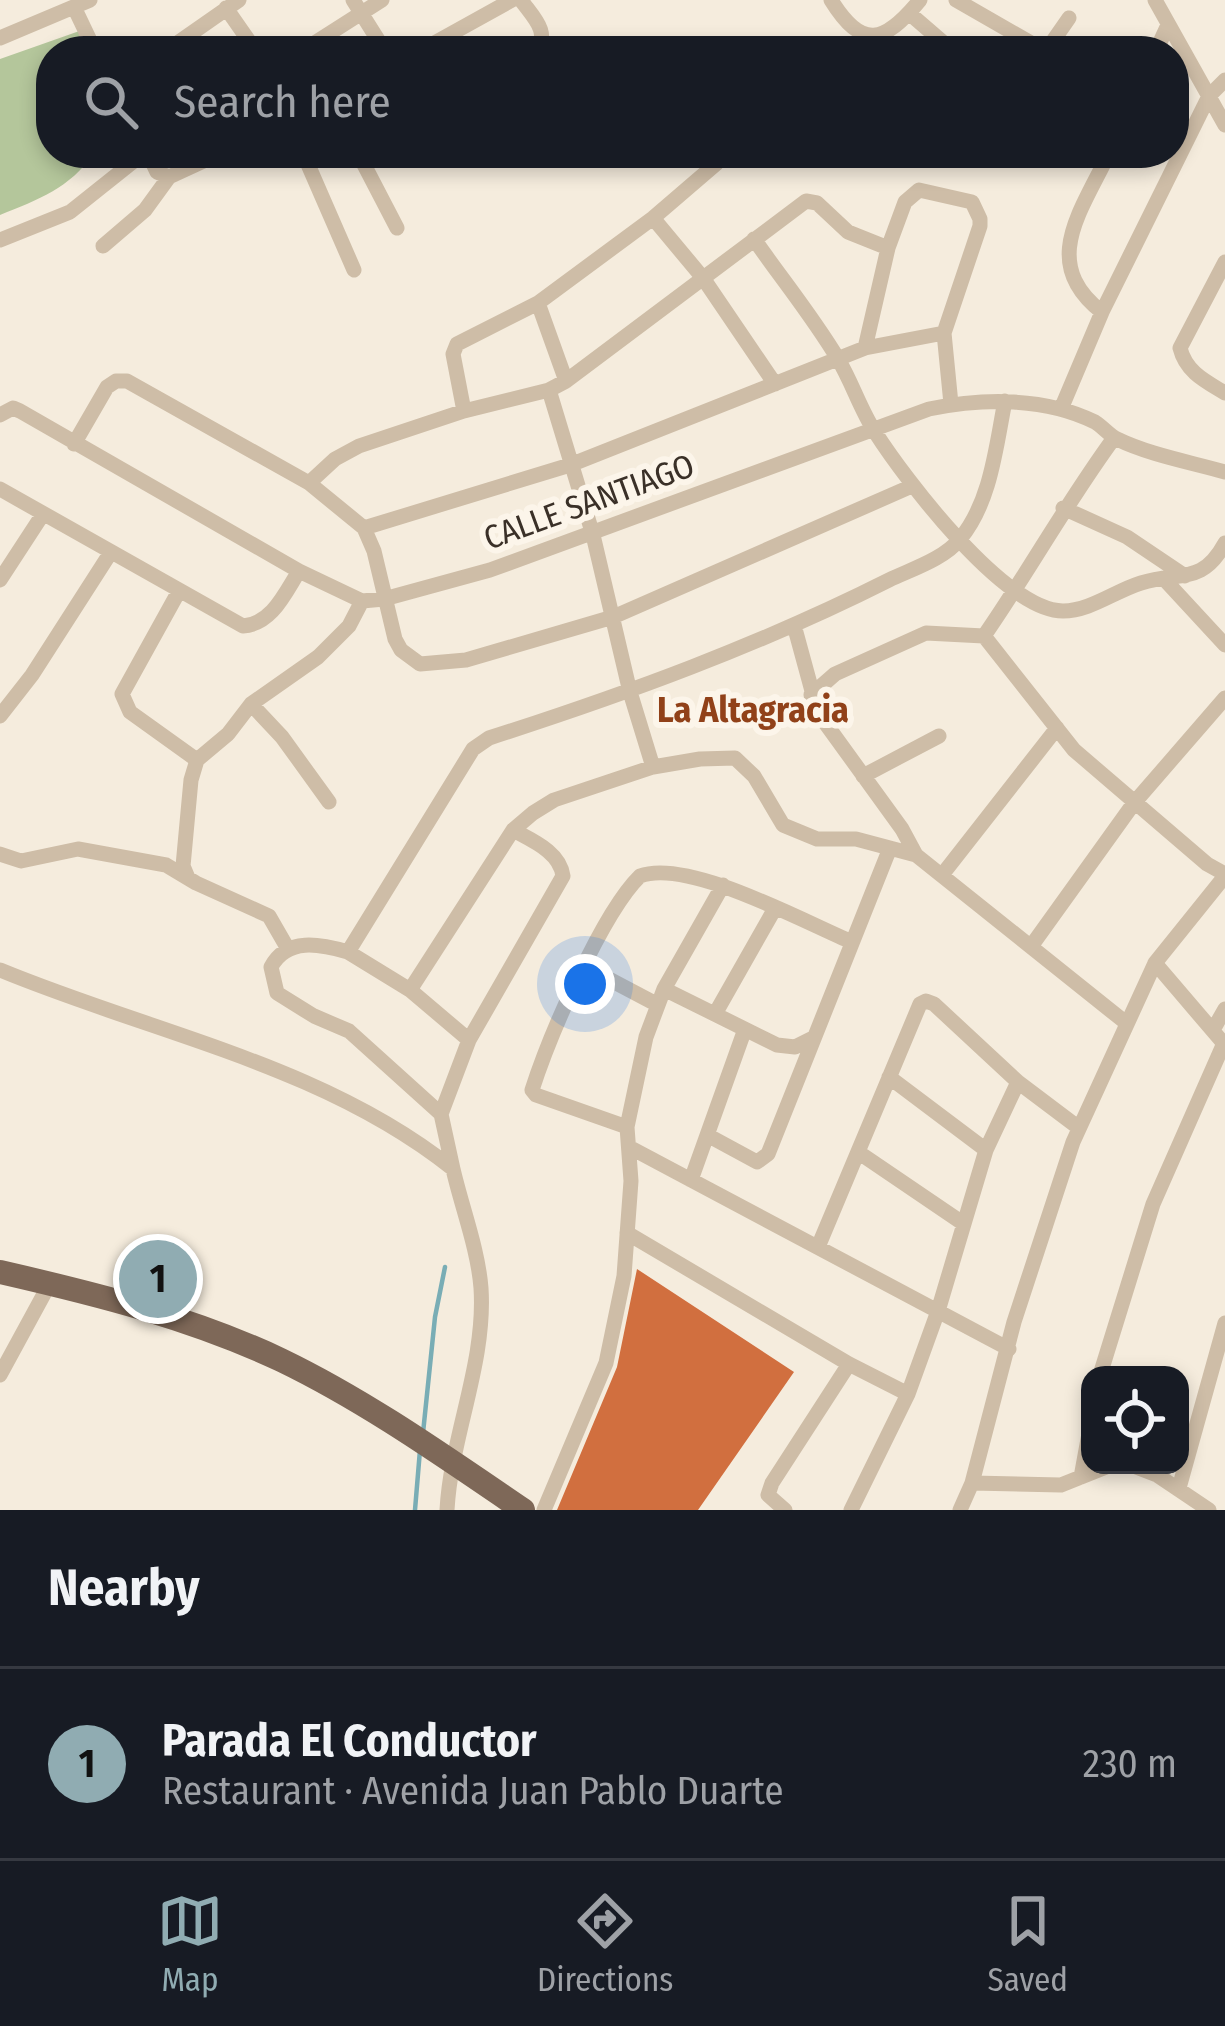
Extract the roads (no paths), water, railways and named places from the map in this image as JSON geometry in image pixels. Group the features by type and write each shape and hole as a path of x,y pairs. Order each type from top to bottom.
{"main road":[{"path":"0,1272 212,1331 280,1360 404,1430 523,1510"}],"street":[{"path":"320,36 357,6 382,0"},
{"path":"449,36 517,0 542,36"},
{"path":"831,0 860,36"},
{"path":"956,0 1020,36"},
{"path":"1156,0 1174,36"},
{"path":"0,38 82,3 91,36"},
{"path":"188,36 233,4 249,36"},
{"path":"357,6 376,36"},
{"path":"872,36 915,7 940,36"},
{"path":"1056,36 1069,18"},
{"path":"1163,36 1168,26"},
{"path":"1189,62 1225,124"},
{"path":"1189,136 1209,96 1225,80"},
{"path":"0,240 70,212 127,168"},
{"path":"155,168 169,177"},
{"path":"103,246 146,210 169,177 188,168"},
{"path":"309,168 354,270"},
{"path":"366,168 398,228"},
{"path":"464,411 453,354 457,344 538,303 712,168"},
{"path":"1101,168 1072,232 1067,257 1071,280 1102,312"},
{"path":"1061,409 1102,312 1173,168"},
{"path":"865,348 888,248 905,202 919,190 963,197 978,210 980,226 944,333 951,404"},
{"path":"309,483 335,458 359,446 464,411 549,390 806,201 817,203 848,232 888,248"},
{"path":"653,218 703,278 775,384"},
{"path":"754,238 838,359 874,430 912,486 959,541 1016,591 1061,611 1209,567 1225,543"},
{"path":"1225,262 1180,348 1194,374 1225,393"},
{"path":"538,303 566,380"},
{"path":"364,528 570,465 865,348 944,333"},
{"path":"74,444 100,395 116,381 127,381 309,483 364,528 401,650 420,664 435,665 524,646 613,617 912,486"},
{"path":"549,390 593,535 653,767"},
{"path":"348,952 473,748 489,738 630,692 794,625 929,561 959,541 986,488 1005,401"},
{"name":"CALLE SANTIAGO","path":"362,601 490,570 951,404 1005,401 1061,409 1099,424 1114,438 1225,472"},
{"path":"0,415 13,408 20,410 299,571 362,601 349,626 318,657 251,704 227,734 196,760 182,866 188,878"},
{"path":"984,636 1063,508 1114,438"},
{"path":"0,489 232,622 253,626 273,611 299,571"},
{"path":"1063,508 1127,537 1185,576"},
{"path":"0,580 43,514"},
{"path":"0,716 110,553"},
{"path":"1164,579 1225,645"},
{"path":"178,591 122,694 130,712 196,760"},
{"path":"794,625 818,713 916,855"},
{"path":"812,695 836,674 926,633 984,636 1074,750 1225,875 1155,963 1079,1128 1037,1246 972,1484 960,1510"},
{"path":"1032,944 1134,803 1225,698"},
{"path":"251,704 282,736 329,802"},
{"path":"942,875 1057,728"},
{"path":"863,776 939,736"},
{"path":"410,990 513,830 554,800 653,767 724,756 735,758 754,776 774,815 794,832 817,839 856,839 916,855 1125,1022"},
{"path":"441,1114 469,1040 563,876 555,857 513,830"},
{"path":"709,1136 763,1161 890,848"},
{"path":"0,854 21,861 77,849 97,850 166,865 269,916 288,950"},
{"path":"627,1127 532,1090 613,910 640,876 667,871 723,885 852,942"},
{"path":"544,1510 606,1363 624,1276 627,1127 646,1037 661,997 723,885"},
{"path":"715,1014 774,910"},
{"path":"447,1510 443,1456 467,1401 481,1289 441,1114 350,1030 314,1016 277,993 271,967 277,956 308,944 348,952 410,990 469,1040"},
{"path":"1155,963 1221,1040"},
{"path":"586,967 715,1014 777,1045 795,1047 811,1039"},
{"path":"0,970 314,1087 382,1118 454,1169"},
{"path":"818,1247 920,1004 926,1001 1079,1128"},
{"path":"1103,1366 1153,1204 1221,1040 1225,1009"},
{"path":"692,1180 745,1029"},
{"path":"889,1077 986,1150"},
{"path":"851,1510 908,1394 986,1150 1018,1082"},
{"path":"629,1147 1009,1348"},
{"path":"857,1152 964,1225"},
{"path":"627,1233 908,1394"},
{"path":"0,1375 50,1283"},
{"path":"1179,1488 1225,1323"},
{"path":"785,1510 768,1496 772,1483 849,1364"},
{"path":"972,1484 1061,1485 1089,1474"},
{"path":"1150,1474 1209,1510"}],"waterway":[{"path":"423,1433 445,1267"},
{"path":"415,1510 420,1450"}],"place":[{"name":"Parada El Conductor","path":"158,1279"}],"district":[{"name":"La Altagracia","path":"753,710"}]}
